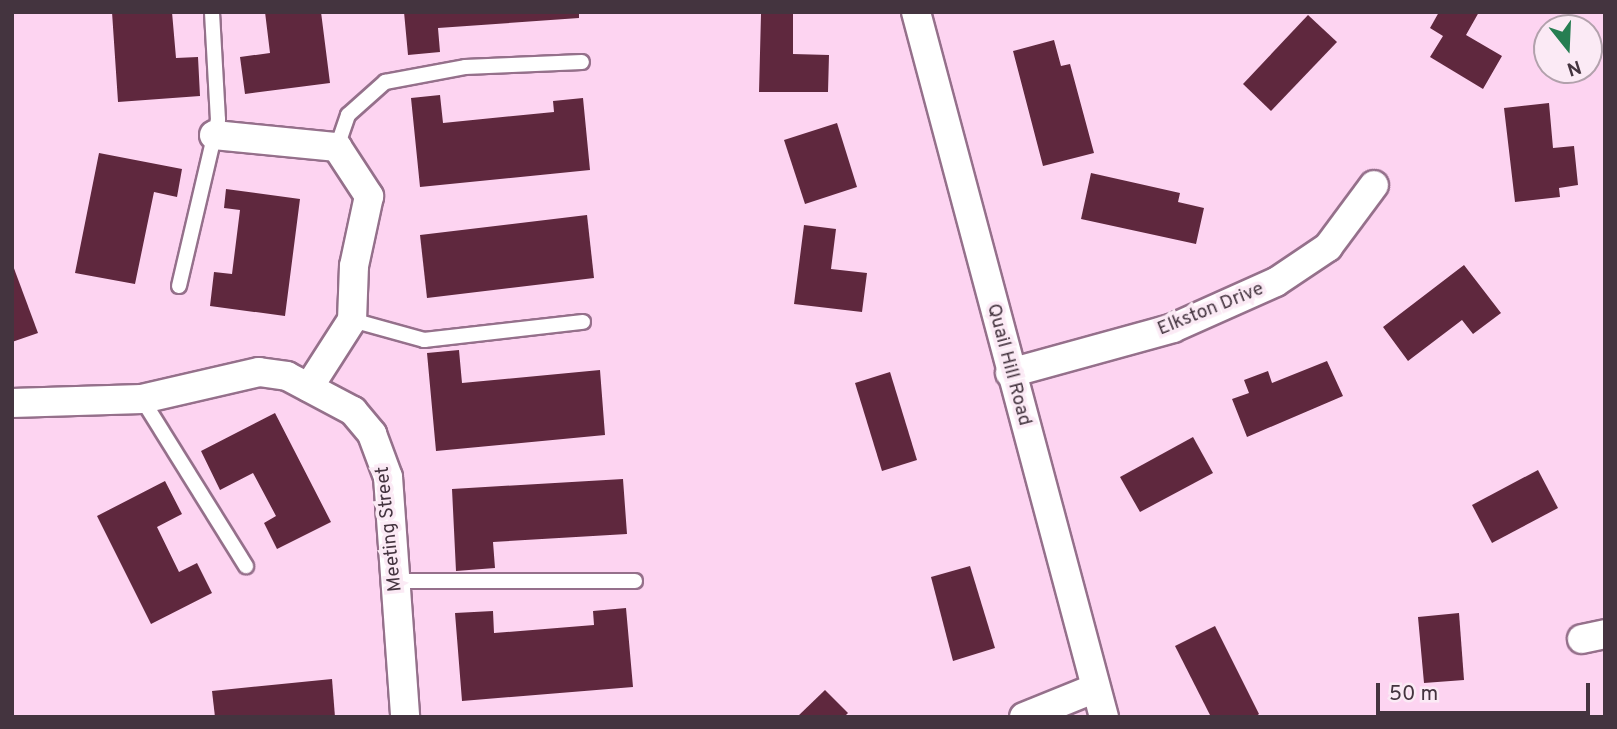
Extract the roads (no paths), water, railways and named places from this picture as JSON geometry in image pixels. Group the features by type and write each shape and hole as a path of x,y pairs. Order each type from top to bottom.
{"street":[{"name":"Quail Hill Road","path":"916,12 1093,689 1104,717"},
{"path":"214,135 337,147 369,196 354,266 352,320 309,387"},
{"name":"Elkston Drive","path":"1010,373 1173,328 1276,282 1328,247 1374,185"},
{"name":"Meeting Street","path":"12,403 142,399 259,372 309,387 353,411 385,462 405,717"},
{"path":"1024,717 1093,689"}],"lane":[{"path":"179,286 214,135 220,94 212,12"},
{"path":"337,147 348,115 384,82 465,67 582,62"},
{"path":"352,320 424,340 583,322"},
{"path":"142,399 246,566"},
{"path":"396,580 635,581"}]}
